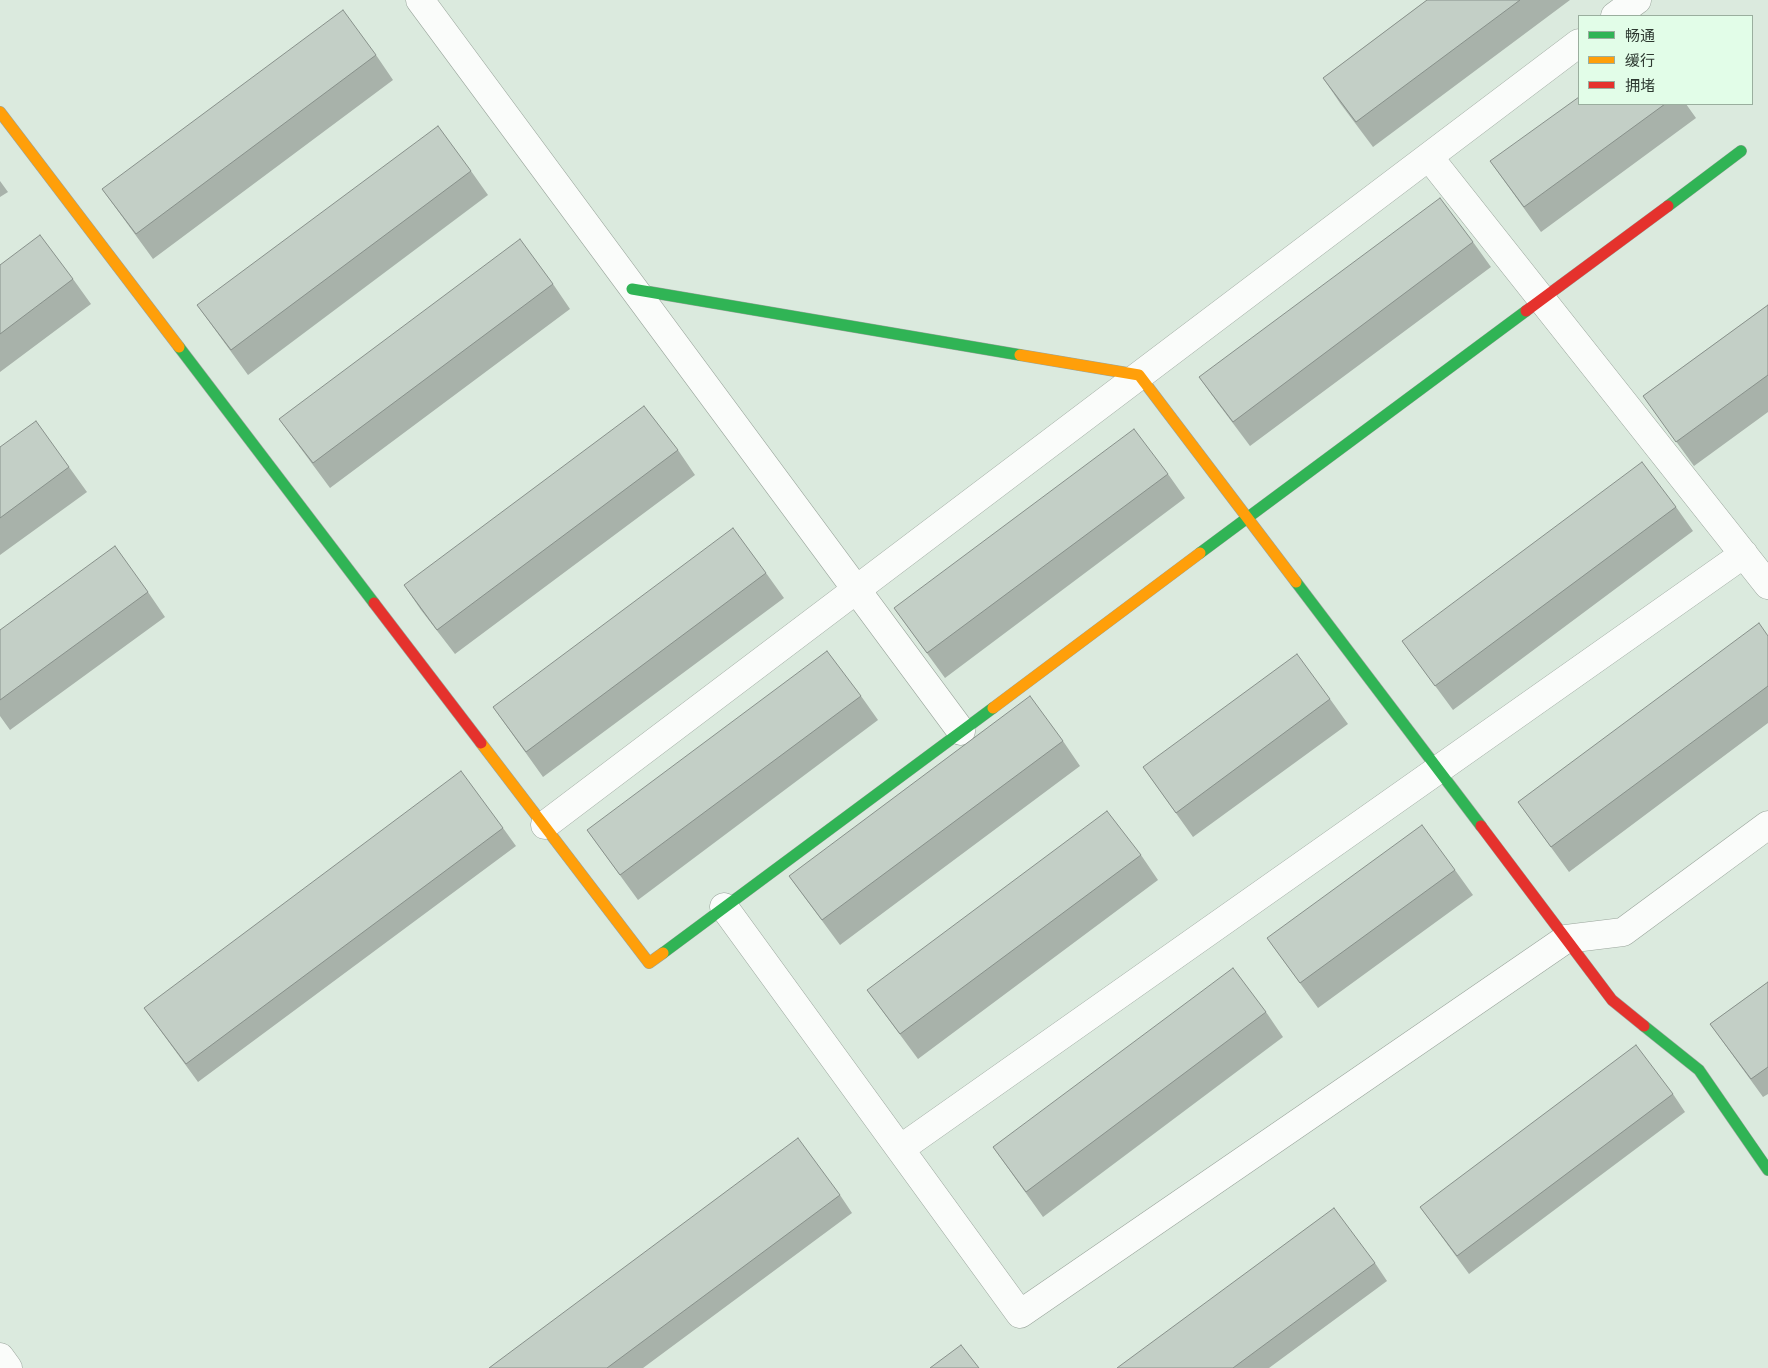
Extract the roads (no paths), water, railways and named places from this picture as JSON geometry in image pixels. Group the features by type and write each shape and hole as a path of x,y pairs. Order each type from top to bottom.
{"street":[{"path":"420,0 632,289 961,731"},
{"path":"1616,15 1637,0"},
{"path":"545,825 1578,45"},
{"path":"0,112 649,963 1741,151"},
{"path":"1429,157 1768,585"},
{"path":"632,289 1139,375 1612,1000 1699,1070 1768,1170"},
{"path":"900,1150 1744,554"},
{"path":"724,907 1020,1314 1566,939 1623,932 1768,825"},
{"path":"0,1357 8,1368"}]}
